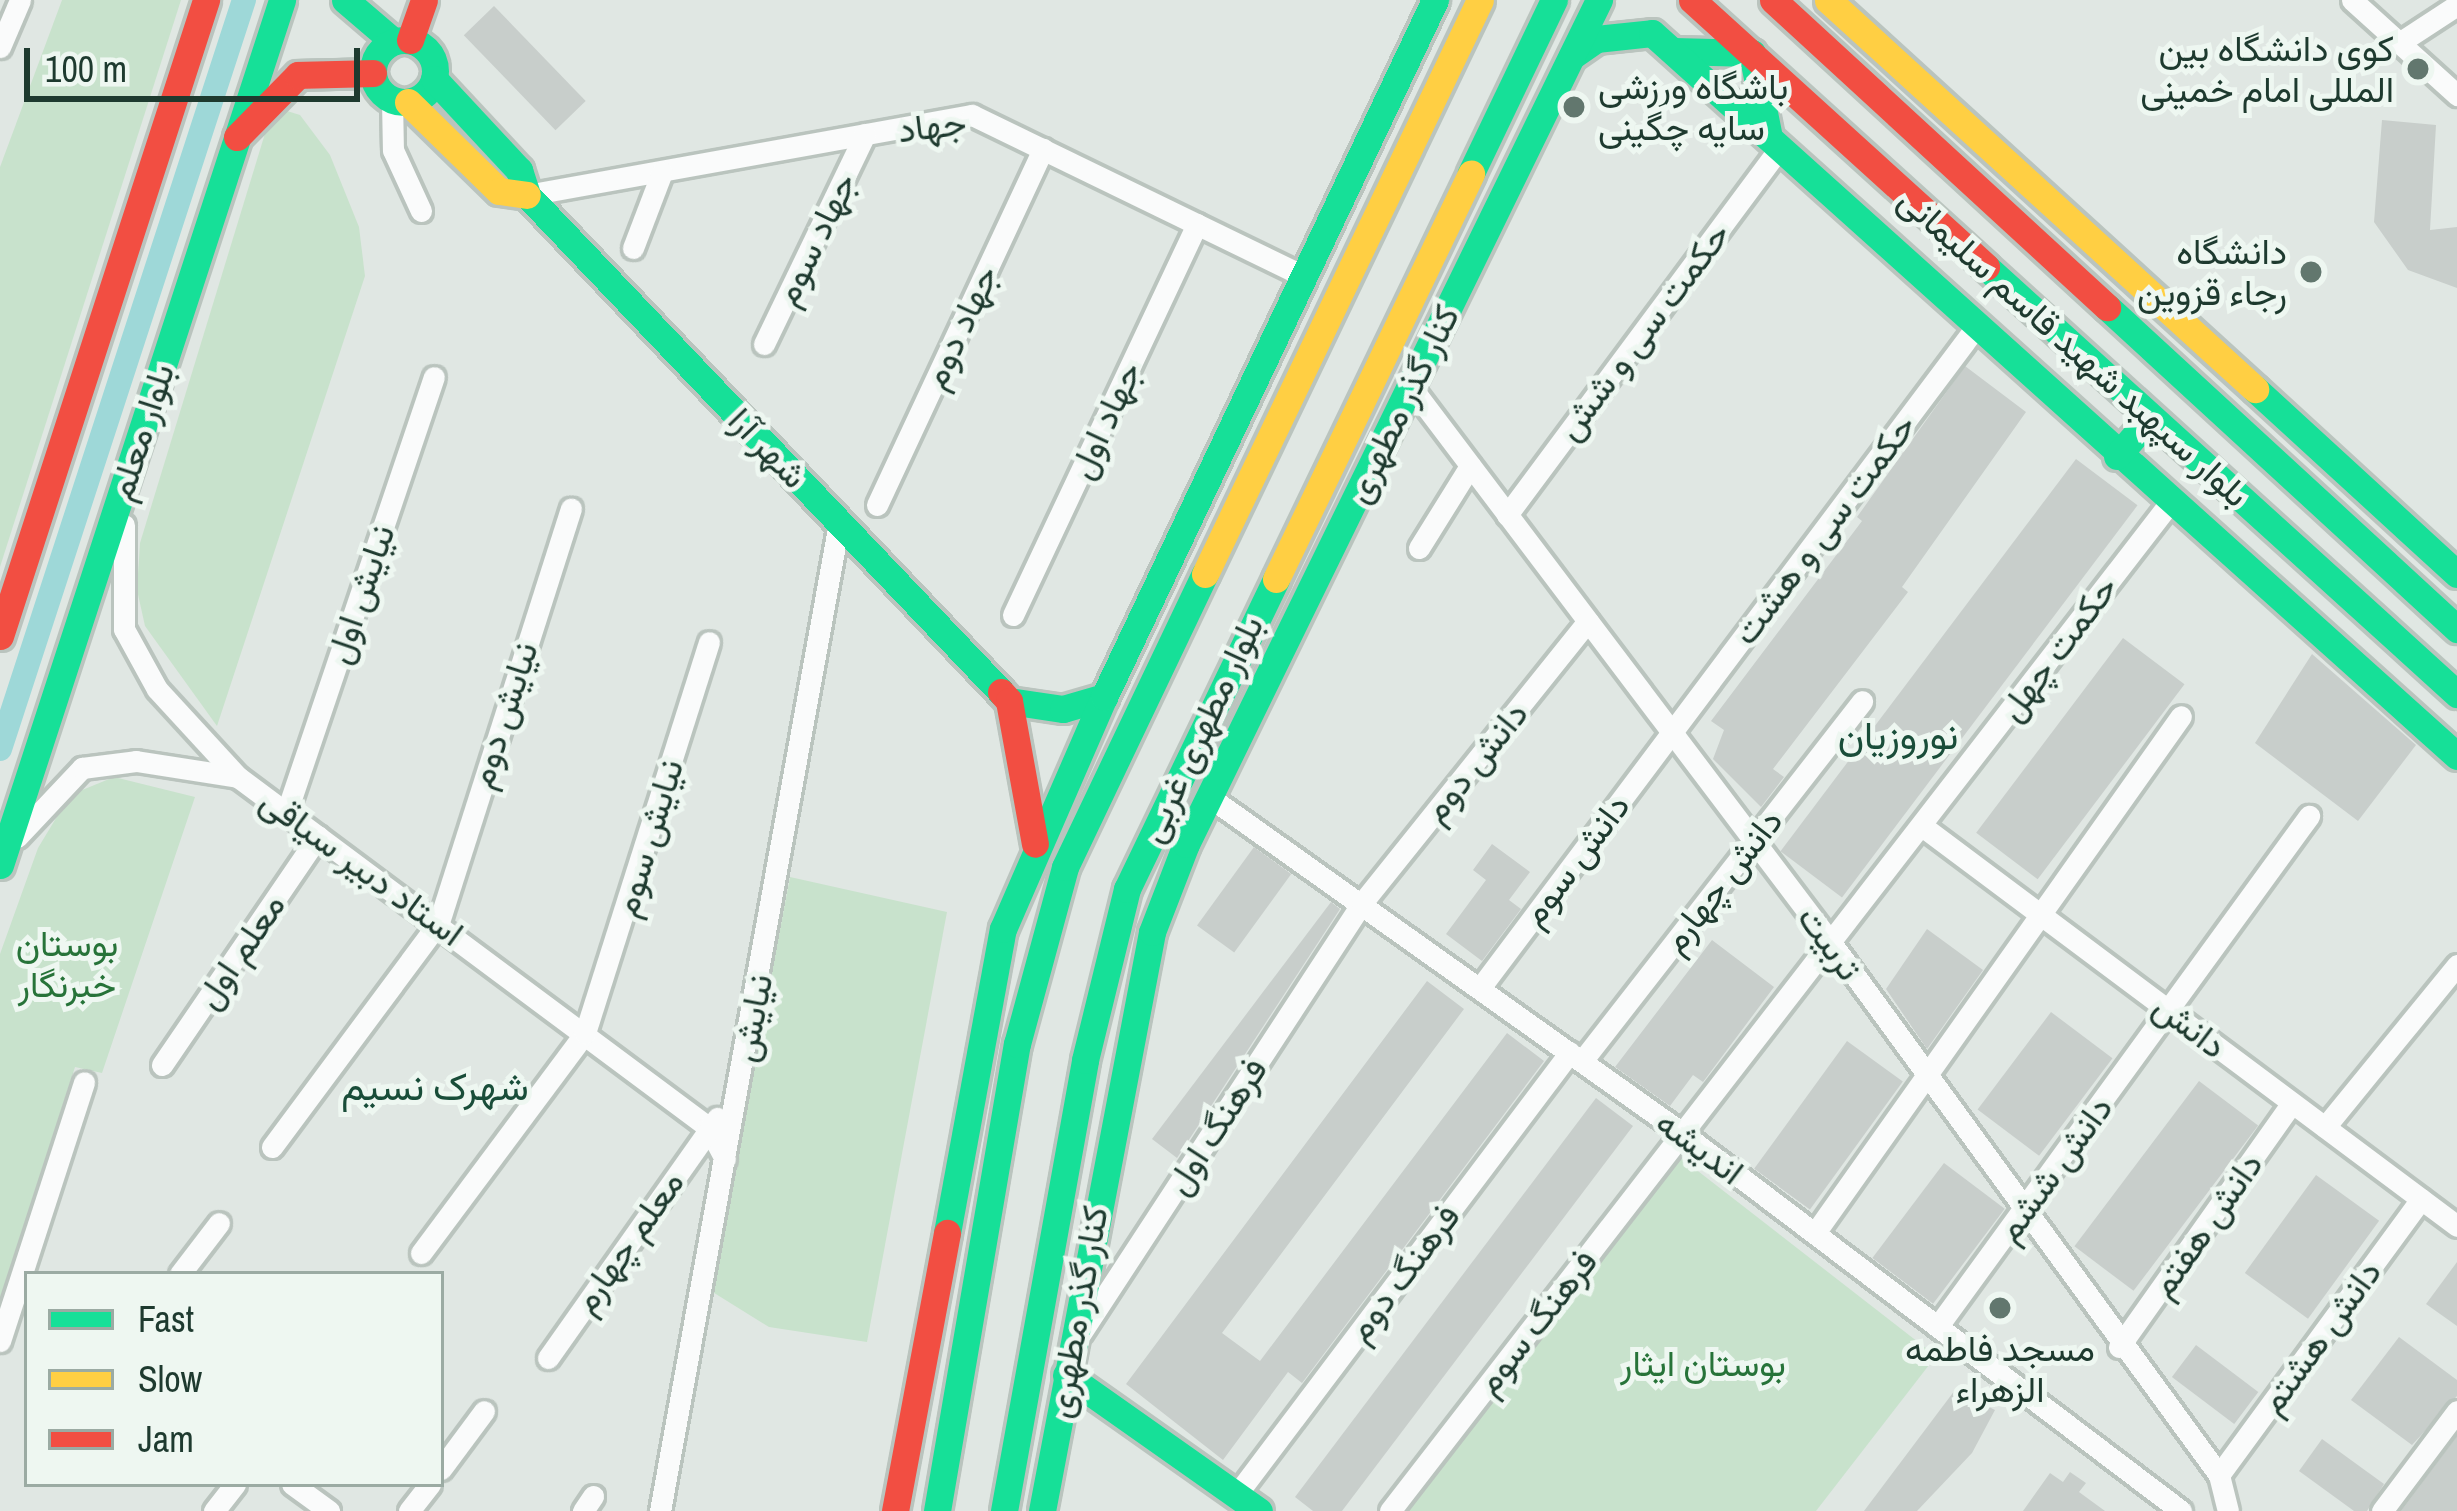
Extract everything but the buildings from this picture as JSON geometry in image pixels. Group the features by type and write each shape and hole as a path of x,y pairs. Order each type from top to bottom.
{"street":[{"path":"0,47 20,0"},
{"name":"بلوار معلم","path":"0,636 206,0"},
{"name":"بلوار معلم","path":"1,861 282,0"},
{"name":"شهر آرا","path":"344,0 433,59 434,79 519,170 527,195 1009,701"},
{"path":"237,137 298,76 373,73 378,54 402,40 424,0"},
{"path":"895,1511 988,984 1035,845 1435,0"},
{"name":"بلوار مطهری غربی","path":"937,1511 1017,1044 1065,867 1480,0"},
{"name":"بلوار مطهری غربی","path":"1004,1511 1104,972 1161,808 1554,0"},
{"name":"کنار گذر مطهری","path":"1042,1511 1094,1210 1152,932 1208,796 1599,0"},
{"name":"بلوار سپهبد شهید قاسم سلیمانی","path":"1692,0 2457,694"},
{"path":"1828,0 2457,576 2431,606"},
{"path":"2352,0 2457,95"},
{"name":"بلوار سپهبد شهید قاسم سلیمانی","path":"1782,1 2457,629"},
{"path":"2399,43 2457,5"},
{"path":"1567,60 1596,39 1629,31 1652,33 2169,504 2457,756"},
{"path":"1673,51 1752,53 1774,142"},
{"name":"شهر آرا","path":"373,73 499,191 527,195"},
{"path":"421,211 393,150 400,101 434,79"},
{"name":"جهاد","path":"527,195 972,115 1305,277"},
{"name":"جهاد سوم","path":"764,344 865,134"},
{"name":"حکمت سی و شش","path":"1507,515 1774,142"},
{"name":"جهاد دوم","path":"877,506 1043,149"},
{"path":"633,248 662,172"},
{"name":"جهاد اول","path":"1013,615 1197,224"},
{"name":"حکمت سی و هشت","path":"1671,731 1976,327"},
{"name":"نیایش اول","path":"287,811 434,377"},
{"name":"تربیت","path":"1411,387 1832,944 2119,1347 2219,1474 2228,1511"},
{"path":"2117,456 2150,418"},
{"path":"1419,548 1470,466"},
{"path":"129,470 118,560 124,629 157,689 238,777"},
{"name":"حکمت چهل","path":"1682,1133 2169,504"},
{"name":"نیایش دوم","path":"272,1148 439,922 571,509"},
{"name":"نيايش","path":"660,1511 839,524"},
{"name":"دانش دوم","path":"1362,903 1588,621"},
{"name":"نیایش سوم","path":"421,1253 585,1033 709,642"},
{"path":"1035,845 1009,701 1063,709 1104,697"},
{"name":"دانش چهارم","path":"1576,1057 1862,701"},
{"path":"1815,1233 1929,1080 2039,913 2181,716"},
{"name":"دانش سوم","path":"1480,988 1671,731"},
{"name":"استاد دبیر سیاقی","path":"1,861 60,784 82,768 136,761 238,777 709,1127"},
{"name":"اندیشه","path":"1208,796 1682,1133 2181,1511"},
{"name":"دانش ششم","path":"1938,1326 2309,816"},
{"name":"دانش","path":"1922,826 2457,1226"},
{"name":"معلم اول","path":"162,1065 318,836"},
{"name":"فرهنگ اول","path":"1068,1362 1362,903"},
{"path":"2325,1127 2457,964"},
{"name":"فرهنگ دوم","path":"1248,1503 1576,1057"},
{"path":"27,1271 84,1082"},
{"name":"معلم چهارم","path":"548,1358 709,1127 737,1095"},
{"name":"دانش هفتم","path":"2119,1347 2292,1102"},
{"path":"709,1127 725,1159"},
{"name":"فرهنگ سوم","path":"1390,1511 1682,1133"},
{"path":"1069,1148 1094,1210"},
{"name":"دانش هشتم","path":"2219,1474 2421,1199"},
{"path":"182,1271 219,1222"},
{"path":"0,1341 22,1288"},
{"path":"1068,1362 1248,1503"},
{"path":"444,1465 484,1411"},
{"path":"2382,1511 2457,1411"},
{"path":"214,1511 233,1487"},
{"path":"296,1487 329,1511"}],"green space":[{"path":"62,0 181,0 0,567 0,167"},
{"path":"287,111 300,115 330,155 359,227 365,276 217,726 145,626 137,590 140,543 270,117"},
{"name":"بوستان خبرنگار","path":"114,777 195,797 102,1073 75,1067 0,1302 0,954 38,848 70,795"},
{"path":"790,877 947,912 867,1342 769,1327 711,1291"},
{"name":"بوستان ایثار","path":"1676,1154 1936,1356 1816,1511 1400,1511"}],"waterway":[{"path":"0,749 244,0"}],"traffic: fast":[{"path":"0,865 282,0"},
{"path":"345,0 393,41"},
{"path":"947,1233 1003,929 1104,697 1435,0"},
{"path":"1471,173 1554,0"},
{"path":"1042,1511 1152,932 1186,844 1599,0"},
{"path":"1572,56 1596,39 1652,33 2457,756"},
{"path":"404,40 426,49 435,71 426,93 404,102 382,93 373,71 382,49 404,40"},
{"path":"1673,51 1752,53 1769,137"},
{"path":"434,79 519,170 527,195 1001,692"},
{"path":"1986,267 2457,694"},
{"path":"2107,307 2457,629"},
{"path":"2255,389 2457,574"},
{"path":"2117,456 2150,418"},
{"path":"937,1511 1017,1044 1065,867 1205,574"},
{"path":"1004,1511 1085,1060 1127,889 1276,579"},
{"path":"1009,701 1063,709 1104,697"},
{"path":"1066,1375 1259,1511"}],"traffic: slow":[{"path":"1205,574 1480,0"},
{"path":"1828,0 2255,389"},
{"path":"408,102 499,191 527,195"},
{"path":"1276,579 1471,173"}],"traffic: jam":[{"path":"0,636 206,0"},
{"path":"410,40 424,0"},
{"path":"1692,0 1986,267"},
{"path":"1773,0 2107,307"},
{"path":"237,137 298,75 373,73"},
{"path":"1001,692 1009,701 1035,844"},
{"path":"895,1511 947,1233"}],"place":[{"name":"کوی دانشگاه بین المللی امام خمینی","path":"2418,69"},
{"name":"باشگاه ورزشى سايه چگينى","path":"1574,107"},
{"name":"دانشگاه رجاء قزوین","path":"2311,272"},
{"name":"مسجد فاطمه الزهراء","path":"2000,1308"}],"district":[{"name":"نوروزیان","path":"1898,735"},
{"name":"شهرک نسیم","path":"435,1086"}]}
